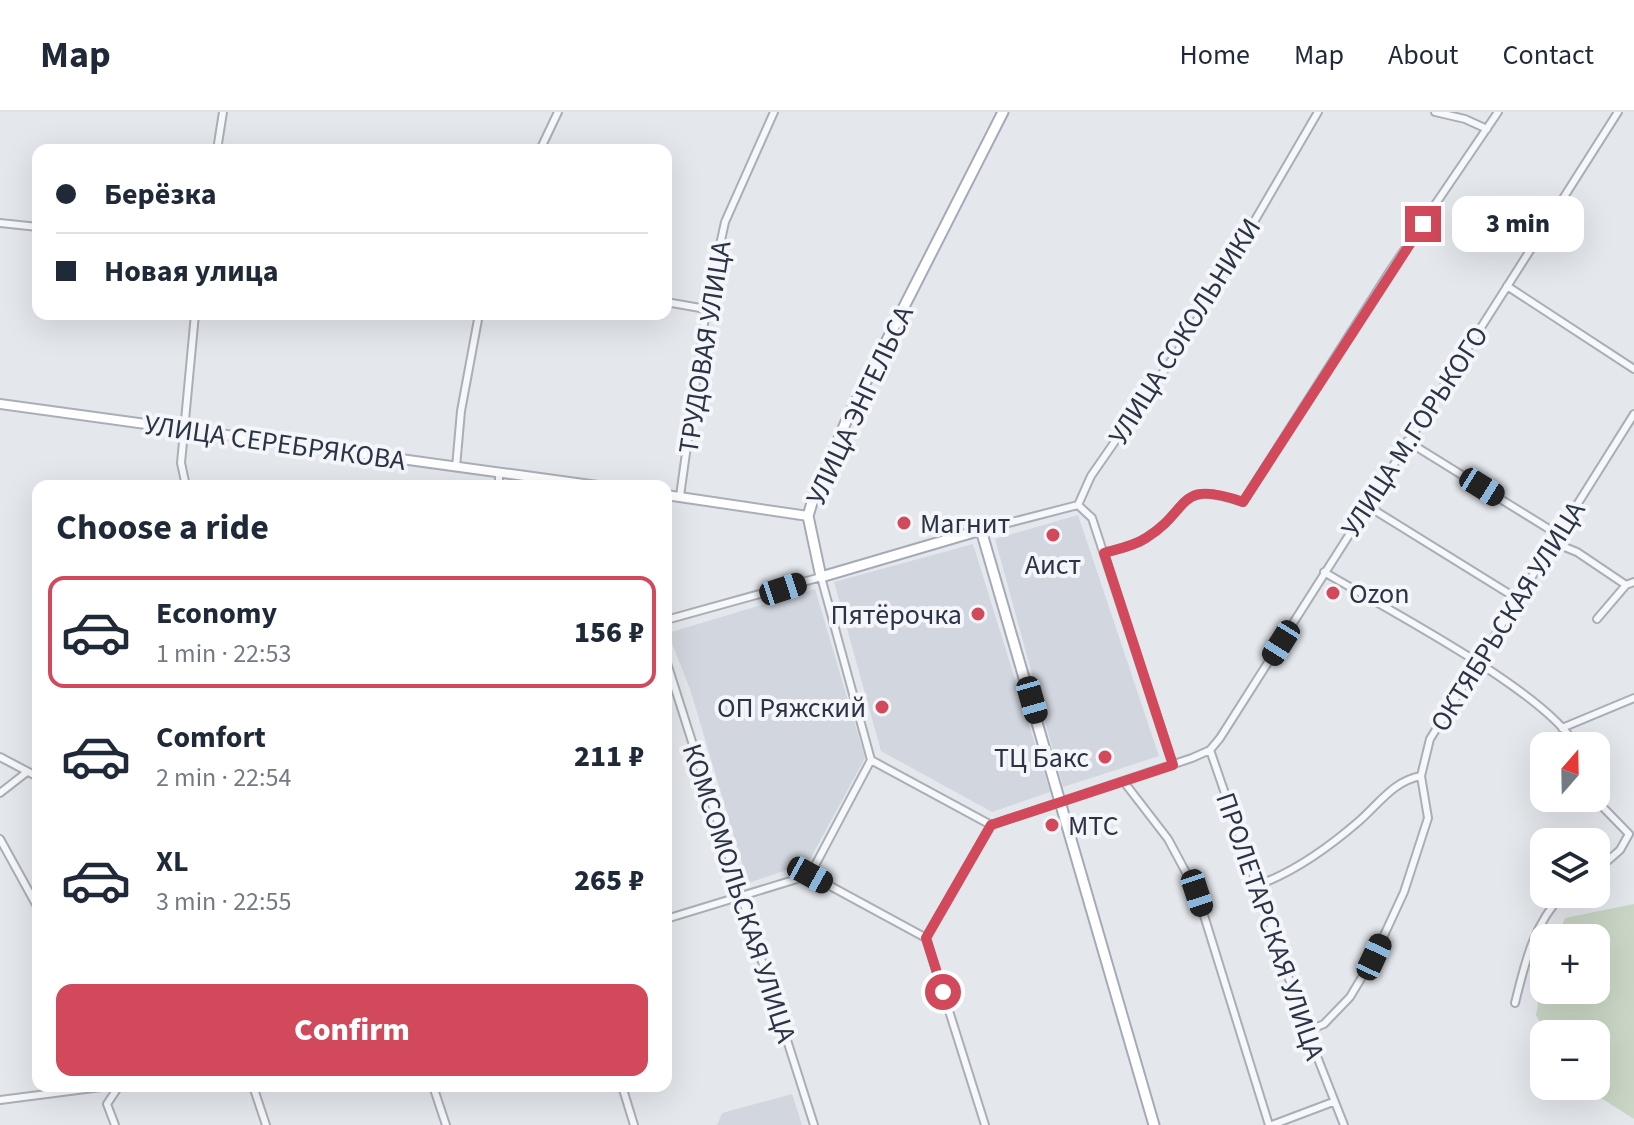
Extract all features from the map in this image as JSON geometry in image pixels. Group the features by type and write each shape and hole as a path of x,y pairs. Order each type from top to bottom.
{"main road":[{"name":"УЛИЦА ЭНГЕЛЬСА","path":"821,577 808,516 848,417 1003,112"},
{"name":"УЛИЦА СЕРЕБРЯКОВА","path":"0,404 552,480"},
{"path":"672,495 808,516"},
{"path":"821,577 908,548 981,530 1154,1125"}],"street":[{"path":"218,144 223,112"},
{"path":"543,144 558,112"},
{"name":"ТРУДОВАЯ УЛИЦА","path":"680,496 706,309 725,222 774,112"},
{"name":"УЛИЦА СОКОЛЬНИКИ","path":"1078,505 1091,476 1184,342 1318,112"},
{"path":"1435,112 1487,129"},
{"path":"1104,553 1148,537 1190,496 1215,492 1243,502 1390,271 1498,112"},
{"name":"УЛИЦА М.ГОРЬКОГО","path":"1210,750 1232,722 1366,505 1618,112"},
{"path":"0,223 32,226"},
{"path":"1507,286 1634,369"},
{"path":"672,303 706,309"},
{"path":"185,480 181,463 194,320"},
{"path":"456,467 461,411 478,320"},
{"name":"ОКТЯБРЬСКАЯ УЛИЦА","path":"1421,776 1430,739 1634,414"},
{"path":"1407,441 1557,534"},
{"path":"499,473 499,480"},
{"path":"981,530 1078,505 1092,518 1173,765"},
{"path":"1366,505 1516,598"},
{"path":"1552,542 1577,552 1626,585"},
{"path":"1324,572 1516,687 1565,732"},
{"path":"672,618 821,577"},
{"name":"УЛИЦА ЭНГЕЛЬСА","path":"821,577 871,760"},
{"path":"1597,619 1626,585 1634,582"},
{"name":"КОМСОМОЛЬСКАЯ УЛИЦА","path":"672,679 814,1125"},
{"path":"1562,728 1634,698"},
{"path":"926,938 991,825 1060,800 1124,782 1210,750"},
{"name":"ПРОЛЕТАРСКАЯ УЛИЦА","path":"1210,750 1307,1031 1344,1125"},
{"path":"0,757 32,774"},
{"path":"672,917 810,875 871,760 991,825"},
{"path":"0,793 27,772"},
{"path":"1258,885 1277,878 1333,842 1398,784 1421,776 1428,818 1404,892 1374,957 1350,997 1324,1024 1307,1031"},
{"path":"1124,782 1168,839 1197,893 1270,1125 1333,1102"},
{"path":"1608,812 1629,834 1620,850 1610,859"},
{"path":"0,839 32,897"},
{"path":"810,875 926,938 985,1125"},
{"path":"1515,1003 1532,940 1552,908"},
{"path":"0,1100 62,1092"},
{"path":"115,1092 107,1104 115,1125"},
{"path":"255,1092 266,1125"},
{"path":"435,1092 446,1125"},
{"path":"624,1092 634,1125"}],"shaded area":[{"path":"1078,515 1159,756 1063,787 995,539"},
{"path":"973,544 1050,792 992,812 881,751 834,582"},
{"path":"815,589 865,758 808,863 748,883 690,689 672,643 672,632"},
{"path":"792,1094 802,1125 717,1125 722,1113"}],"green space":[{"path":"1634,904 1634,1119 1604,1100 1610,1100 1610,1020 1539,1020 1536,1015 1538,1004 1610,1004 1610,924 1563,924 1565,918"}],"place":[{"name":"Магнит","path":"904,523"},
{"name":"Аист","path":"1053,535"},
{"name":"Ozon","path":"1333,593"},
{"name":"Пятёрочка","path":"978,614"},
{"name":"ОП Ряжский","path":"882,707"},
{"name":"ТЦ Бакс","path":"1105,757"},
{"name":"МТС","path":"1052,825"}],"route":[{"path":"943,992 926,938 991,825 1173,765 1104,553 1148,537 1190,496 1215,492 1243,502 1423,224"}]}
